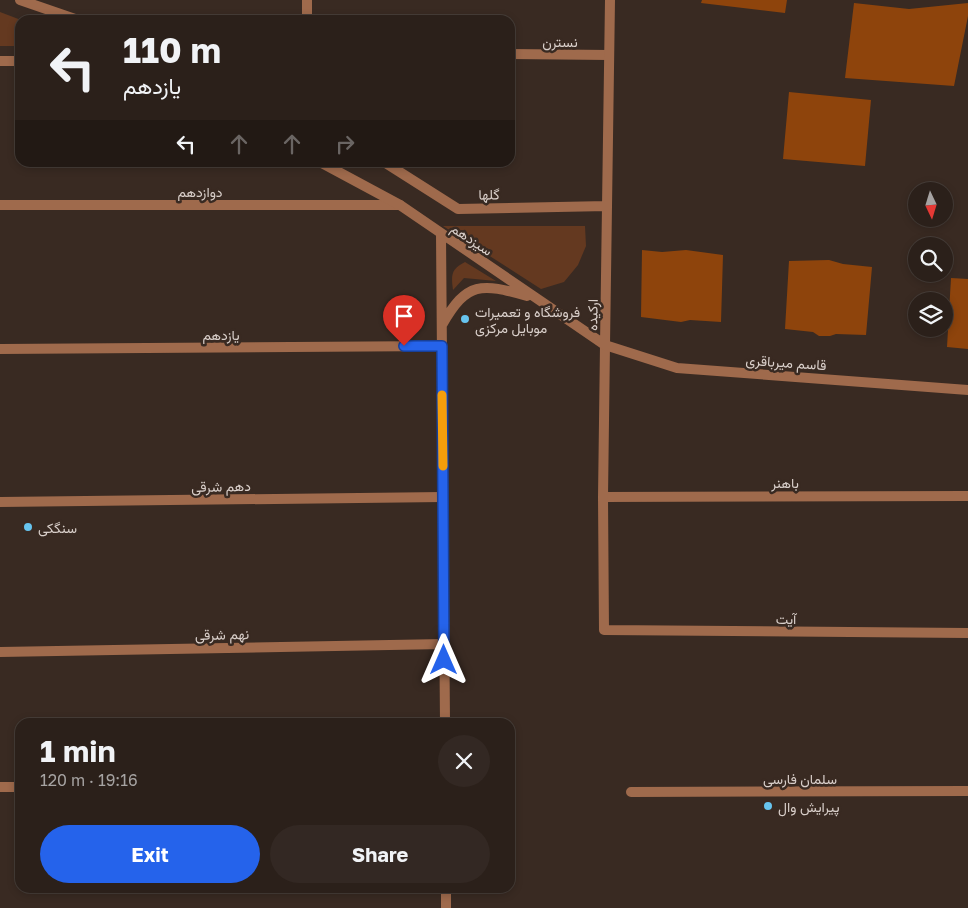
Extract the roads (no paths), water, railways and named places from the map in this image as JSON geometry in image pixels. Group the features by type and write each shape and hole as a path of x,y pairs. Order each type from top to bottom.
{"street":[{"path":"20,0 64,15"},
{"path":"307,0 307,15"},
{"name":"ارکیده","path":"604,630 603,497 610,0"},
{"name":"نسترن","path":"515,54 609,55"},
{"path":"0,61 15,61"},
{"name":"سیزدهم","path":"329,167 400,205 605,346"},
{"name":"گلها","path":"392,167 458,208 607,206"},
{"name":"دوازدهم","path":"0,205 400,205"},
{"path":"441,235 445,718"},
{"path":"442,326 453,307 463,295 478,288 501,289 535,298"},
{"name":"یازدهم","path":"0,349 442,346"},
{"name":"قاسم میرباقری","path":"605,346 677,368 968,390"},
{"name":"باهنر","path":"603,497 968,496"},
{"name":"دهم شرقی","path":"0,502 443,497"},
{"name":"آیت","path":"604,630 968,633"},
{"name":"نهم شرقی","path":"0,652 444,644"},
{"path":"0,787 15,787"},
{"name":"سلمان فارسی","path":"631,792 968,791"},
{"path":"446,893 446,908"}],"place":[{"name":"فروشگاه و تعمیرات موبایل مرکزی","path":"465,319"},
{"name":"سنگکی","path":"28,527"},
{"name":"پیرایش وال","path":"768,806"}]}
